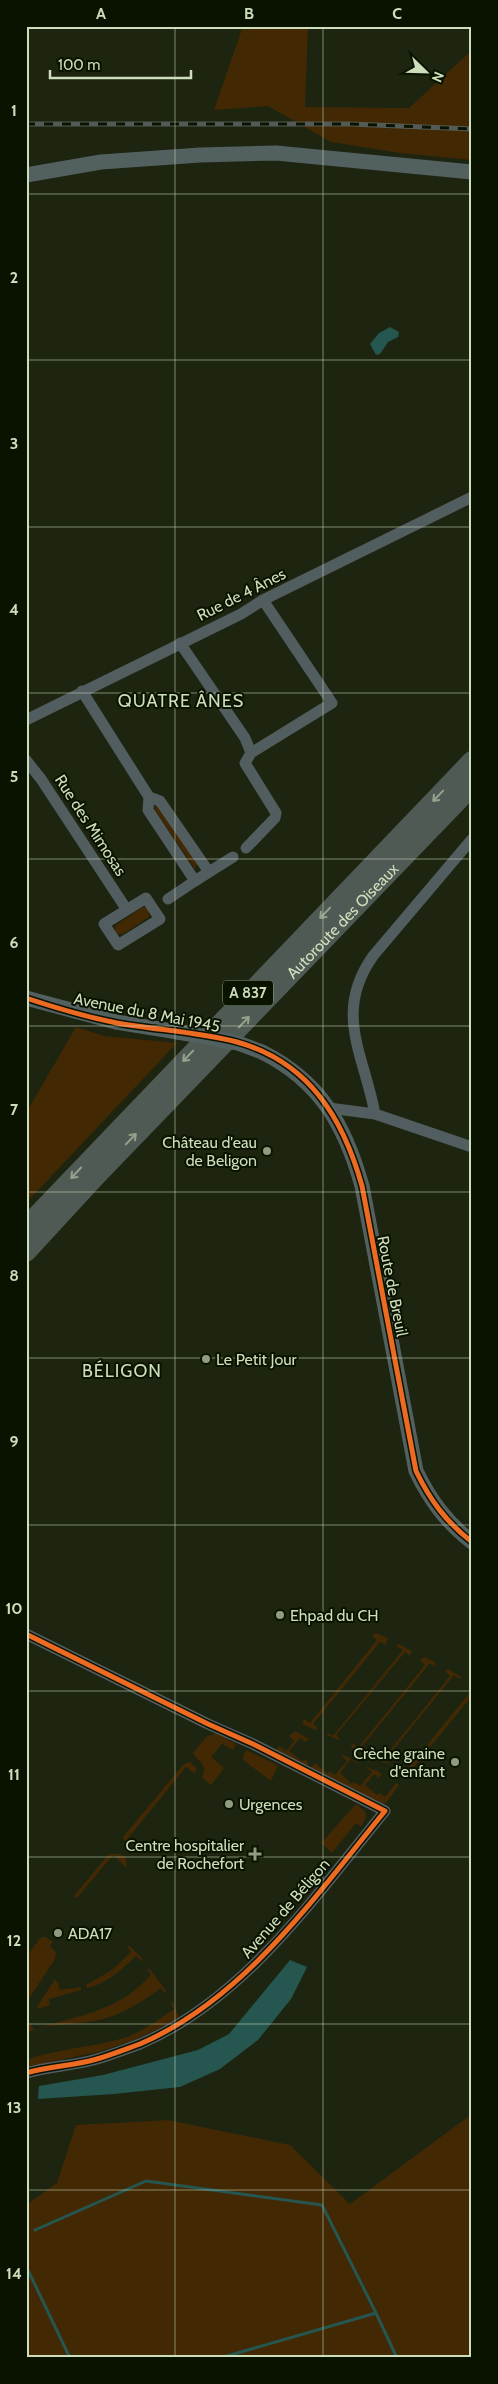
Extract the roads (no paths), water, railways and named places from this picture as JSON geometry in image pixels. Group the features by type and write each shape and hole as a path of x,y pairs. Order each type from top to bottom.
{"highway":[{"name":"Autoroute des Oiseaux","path":"26,1226 472,761"},
{"name":"Autoroute des Oiseaux","path":"26,1252 103,1169 472,787"}],"street":[{"path":"26,175 102,162 200,155 276,153 472,172"},
{"name":"Rue de 4 Ânes","path":"26,720 472,497"},
{"path":"246,848 275,818 276,813 245,763 251,753 332,703 263,600"},
{"path":"180,643 245,738 251,753"},
{"path":"82,691 149,796 160,801 209,872"},
{"name":"Rue des Mimosas","path":"26,760 42,779 127,910"},
{"path":"149,796 148,810 195,881"},
{"path":"375,1114 371,1091 356,1044 353,1023 352,1003 357,985 363,970 373,956 472,839"},
{"path":"168,899 232,857"},
{"path":"146,898 160,919 118,945 104,924 127,910 146,898"},
{"name":"Avenue du 8 Mai 1945","path":"26,998 116,1022 238,1042 262,1052"},
{"name":"Route de Breuil","path":"262,1052 299,1075 330,1108 344,1132 353,1154 362,1186 416,1471 429,1497 444,1517 472,1542"},
{"path":"330,1108 375,1114 472,1147"},
{"name":"Avenue de Béligon","path":"26,1634 204,1722 254,1744 385,1811 265,1953 208,2003 187,2018 141,2043 96,2060 26,2073"}],"water":[{"path":"390,327 399,332 398,337 388,342 380,354 376,355 370,344 379,333"},
{"path":"290,1960 307,1967 291,1999 258,2040 220,2069 180,2087 38,2099 39,2086 103,2075 198,2050 229,2034"}],"waterway":[{"path":"35,2230 146,2181 322,2205 376,2313 220,2358"},
{"path":"26,2266 70,2358"},
{"path":"376,2313 397,2358"}],"railway":[{"path":"26,124 350,124 472,129"}],"place":[{"name":"Château d'eau de Beligon","path":"267,1151"},
{"name":"Le Petit Jour","path":"206,1359"},
{"name":"Ehpad du CH","path":"280,1615"},
{"name":"Crèche graine d'enfant","path":"455,1762"},
{"name":"Urgences","path":"229,1804"},
{"name":"Centre hospitalier de Rochefort","path":"255,1854"},
{"name":"ADA17","path":"58,1933"}],"district":[{"name":"QUATRE ÂNES","path":"181,701"},
{"name":"BÉLIGON","path":"122,1371"}]}
